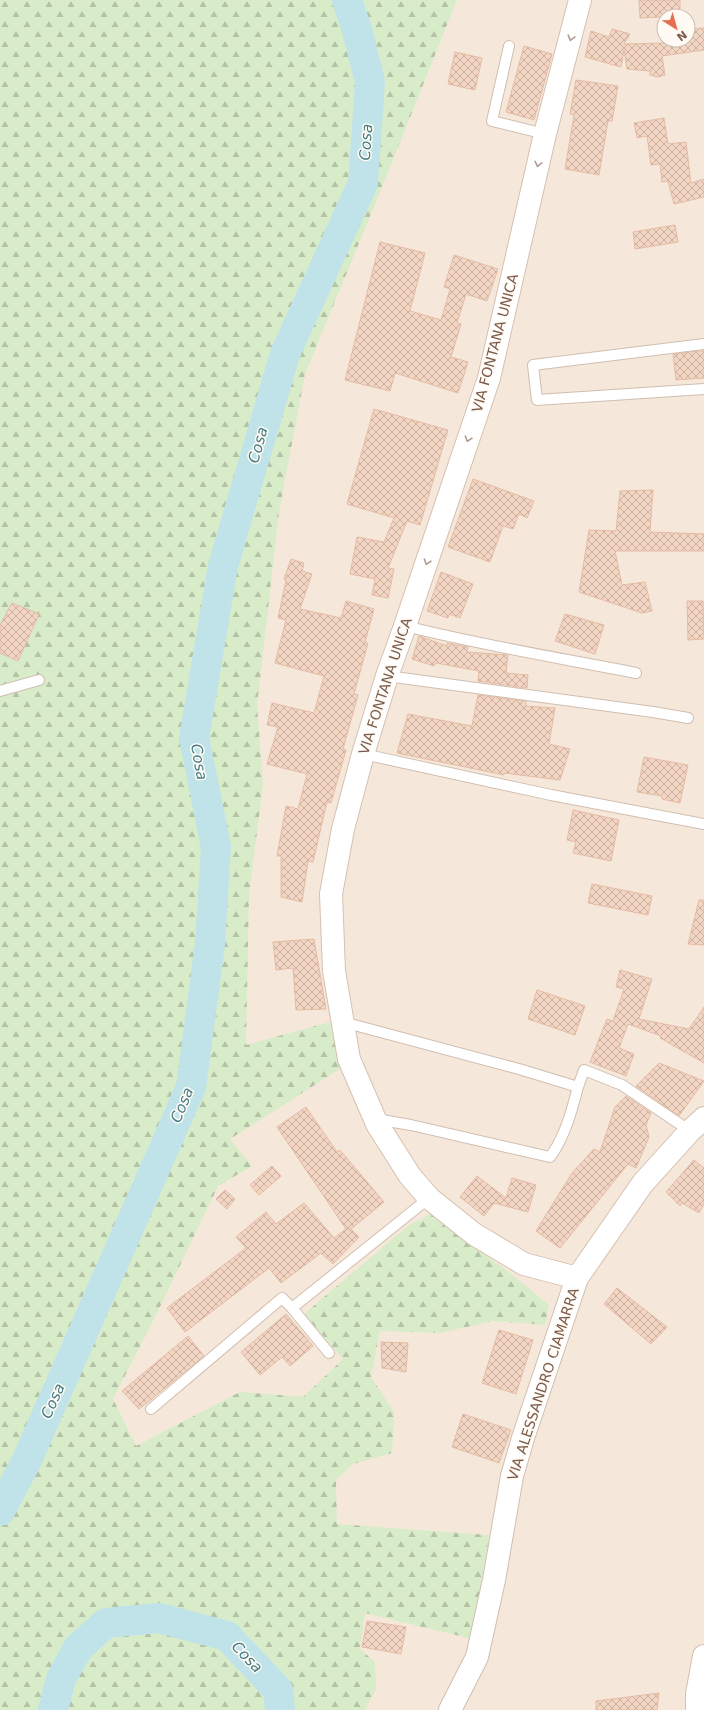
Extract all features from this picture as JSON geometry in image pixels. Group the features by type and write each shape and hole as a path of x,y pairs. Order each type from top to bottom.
{"main road":[{"name":"VIA FONTANA UNICA","path":"577,1278 524,1264 474,1234 429,1198 410,1176 375,1119 349,1059 334,971 330,894 342,829 386,676 405,626 489,378 545,134 580,0"},
{"name":"VIA ALESSANDRO CIAMARRA","path":"450,1710 477,1657 494,1580 512,1476 523,1438 577,1278 643,1182 699,1121"},
{"path":"697,1710 697,1694 704,1656"}],"lane":[{"path":"509,46 492,121 545,134"},
{"path":"704,344 533,365 537,400 704,388"},
{"path":"405,626 456,639 538,653 636,673"},
{"path":"386,676 688,718"},
{"path":"0,691 39,680"},
{"path":"363,754 551,796 704,824"},
{"path":"343,1022 519,1068 578,1087"},
{"path":"375,1119 411,1125 550,1157 555,1150 568,1121 584,1070 622,1085 699,1121"},
{"path":"292,1308 429,1198"},
{"path":"151,1409 282,1298 329,1352"}],"shaded area":[{"path":"0,0 704,0 704,1710 0,1710"}],"green space":[{"path":"0,0 457,0 305,374 279,512 257,706 263,785 249,895 246,1045 330,1022 343,1067 230,1139 252,1166 218,1186 158,1311 113,1399 136,1446 240,1392 303,1397 343,1359 304,1314 409,1225 431,1214 514,1276 549,1305 545,1325 494,1321 439,1333 380,1331 371,1377 394,1412 392,1453 353,1464 336,1480 337,1524 489,1535 472,1639 365,1613 360,1649 375,1662 376,1689 365,1710 0,1710"}],"building":[{"path":"639,0 680,0 680,8 656,8 656,17 640,18"},
{"path":"696,28 704,28 704,50 662,56 665,75 658,77 650,75 650,71 627,69 624,50 621,67 585,57 591,31 609,37 612,29 630,34 624,44 656,43 656,48 696,48"},
{"path":"524,46 552,54 534,120 506,112"},
{"path":"455,52 482,58 475,90 448,84"},
{"path":"576,80 618,86 612,121 608,121 599,175 565,169 574,115 570,114"},
{"path":"664,118 668,144 686,142 691,183 704,179 704,197 674,204 668,181 662,182 660,164 651,165 647,136 637,138 634,123"},
{"path":"675,225 678,242 635,249 633,232"},
{"path":"380,242 425,253 410,311 441,320 450,289 444,287 454,255 498,269 487,301 466,294 457,323 461,324 451,357 468,362 458,393 395,373 390,391 345,380"},
{"path":"704,351 704,378 676,380 673,354"},
{"path":"374,409 448,430 420,525 407,521 388,568 394,569 388,598 372,595 375,579 350,574 357,537 384,542 394,518 347,504"},
{"path":"473,479 534,501 527,518 519,514 513,529 503,526 490,562 448,547"},
{"path":"653,490 650,532 704,534 704,551 615,551 622,585 645,582 652,611 642,613 579,592 589,530 616,531 620,491"},
{"path":"291,559 304,563 302,571 312,574 300,609 341,618 346,601 374,609 365,642 368,643 354,694 358,695 343,749 346,750 331,803 327,802 313,862 308,861 302,902 281,897 281,856 277,856 286,806 298,809 307,774 267,764 278,727 267,725 272,703 314,713 324,676 275,663 286,620 278,618 286,580 284,579"},
{"path":"441,572 473,584 460,618 449,614 448,618 427,611"},
{"path":"687,601 703,601 704,639 688,640"},
{"path":"12,603 39,614 18,661 0,653 0,625"},
{"path":"565,614 604,625 595,654 555,641"},
{"path":"419,636 447,646 447,643 468,647 467,652 508,655 506,673 528,675 527,688 478,681 479,671 436,663 434,666 412,659"},
{"path":"478,695 526,701 526,706 555,708 549,744 570,749 560,780 504,773 504,775 397,753 408,714 472,726"},
{"path":"644,757 688,765 680,803 662,799 662,796 637,792"},
{"path":"573,810 619,820 611,861 573,853 576,842 567,840"},
{"path":"592,884 652,896 648,915 588,903"},
{"path":"699,900 704,900 704,945 688,944"},
{"path":"314,939 326,1009 296,1010 293,968 276,970 273,942"},
{"path":"620,970 652,979 639,1019 689,1029 704,1007 704,1063 660,1038 661,1036 628,1024 619,1048 634,1054 626,1076 590,1062 607,1019 613,1021 624,989 616,987"},
{"path":"537,990 585,1006 575,1035 528,1019"},
{"path":"659,1063 704,1081 679,1116 636,1086"},
{"path":"626,1096 651,1113 646,1125 649,1137 636,1168 628,1164 560,1248 536,1231 572,1173 594,1149 600,1152 615,1107"},
{"path":"306,1107 337,1152 340,1150 384,1202 351,1229 359,1237 333,1264 321,1253 281,1283 269,1268 185,1332 167,1308 246,1248 236,1237 266,1212 276,1224 304,1203 334,1238 346,1229 277,1127"},
{"path":"694,1160 704,1168 704,1204 699,1213 682,1203 680,1206 666,1192"},
{"path":"272,1166 281,1176 259,1195 250,1185"},
{"path":"477,1176 506,1198 512,1178 536,1185 528,1212 494,1203 484,1216 460,1197"},
{"path":"225,1190 235,1199 227,1209 216,1199"},
{"path":"617,1288 667,1327 651,1344 604,1304"},
{"path":"286,1314 313,1346 290,1366 282,1357 260,1375 241,1352"},
{"path":"499,1330 533,1340 516,1394 482,1383"},
{"path":"188,1336 204,1356 139,1409 122,1391"},
{"path":"381,1342 408,1343 406,1372 382,1368"},
{"path":"463,1414 511,1430 499,1463 452,1447"},
{"path":"367,1621 406,1627 401,1654 362,1647"},
{"path":"659,1693 657,1710 596,1710 596,1701"}],"waterway":[{"name":"Cosa","path":"0,1511 26,1462 191,1087 210,944 216,847 194,738 223,566 285,354 363,183 370,82 357,30 347,0"},
{"name":"Cosa","path":"53,1710 61,1679 78,1648 106,1623 159,1618 227,1636 278,1690 280,1710"}]}
